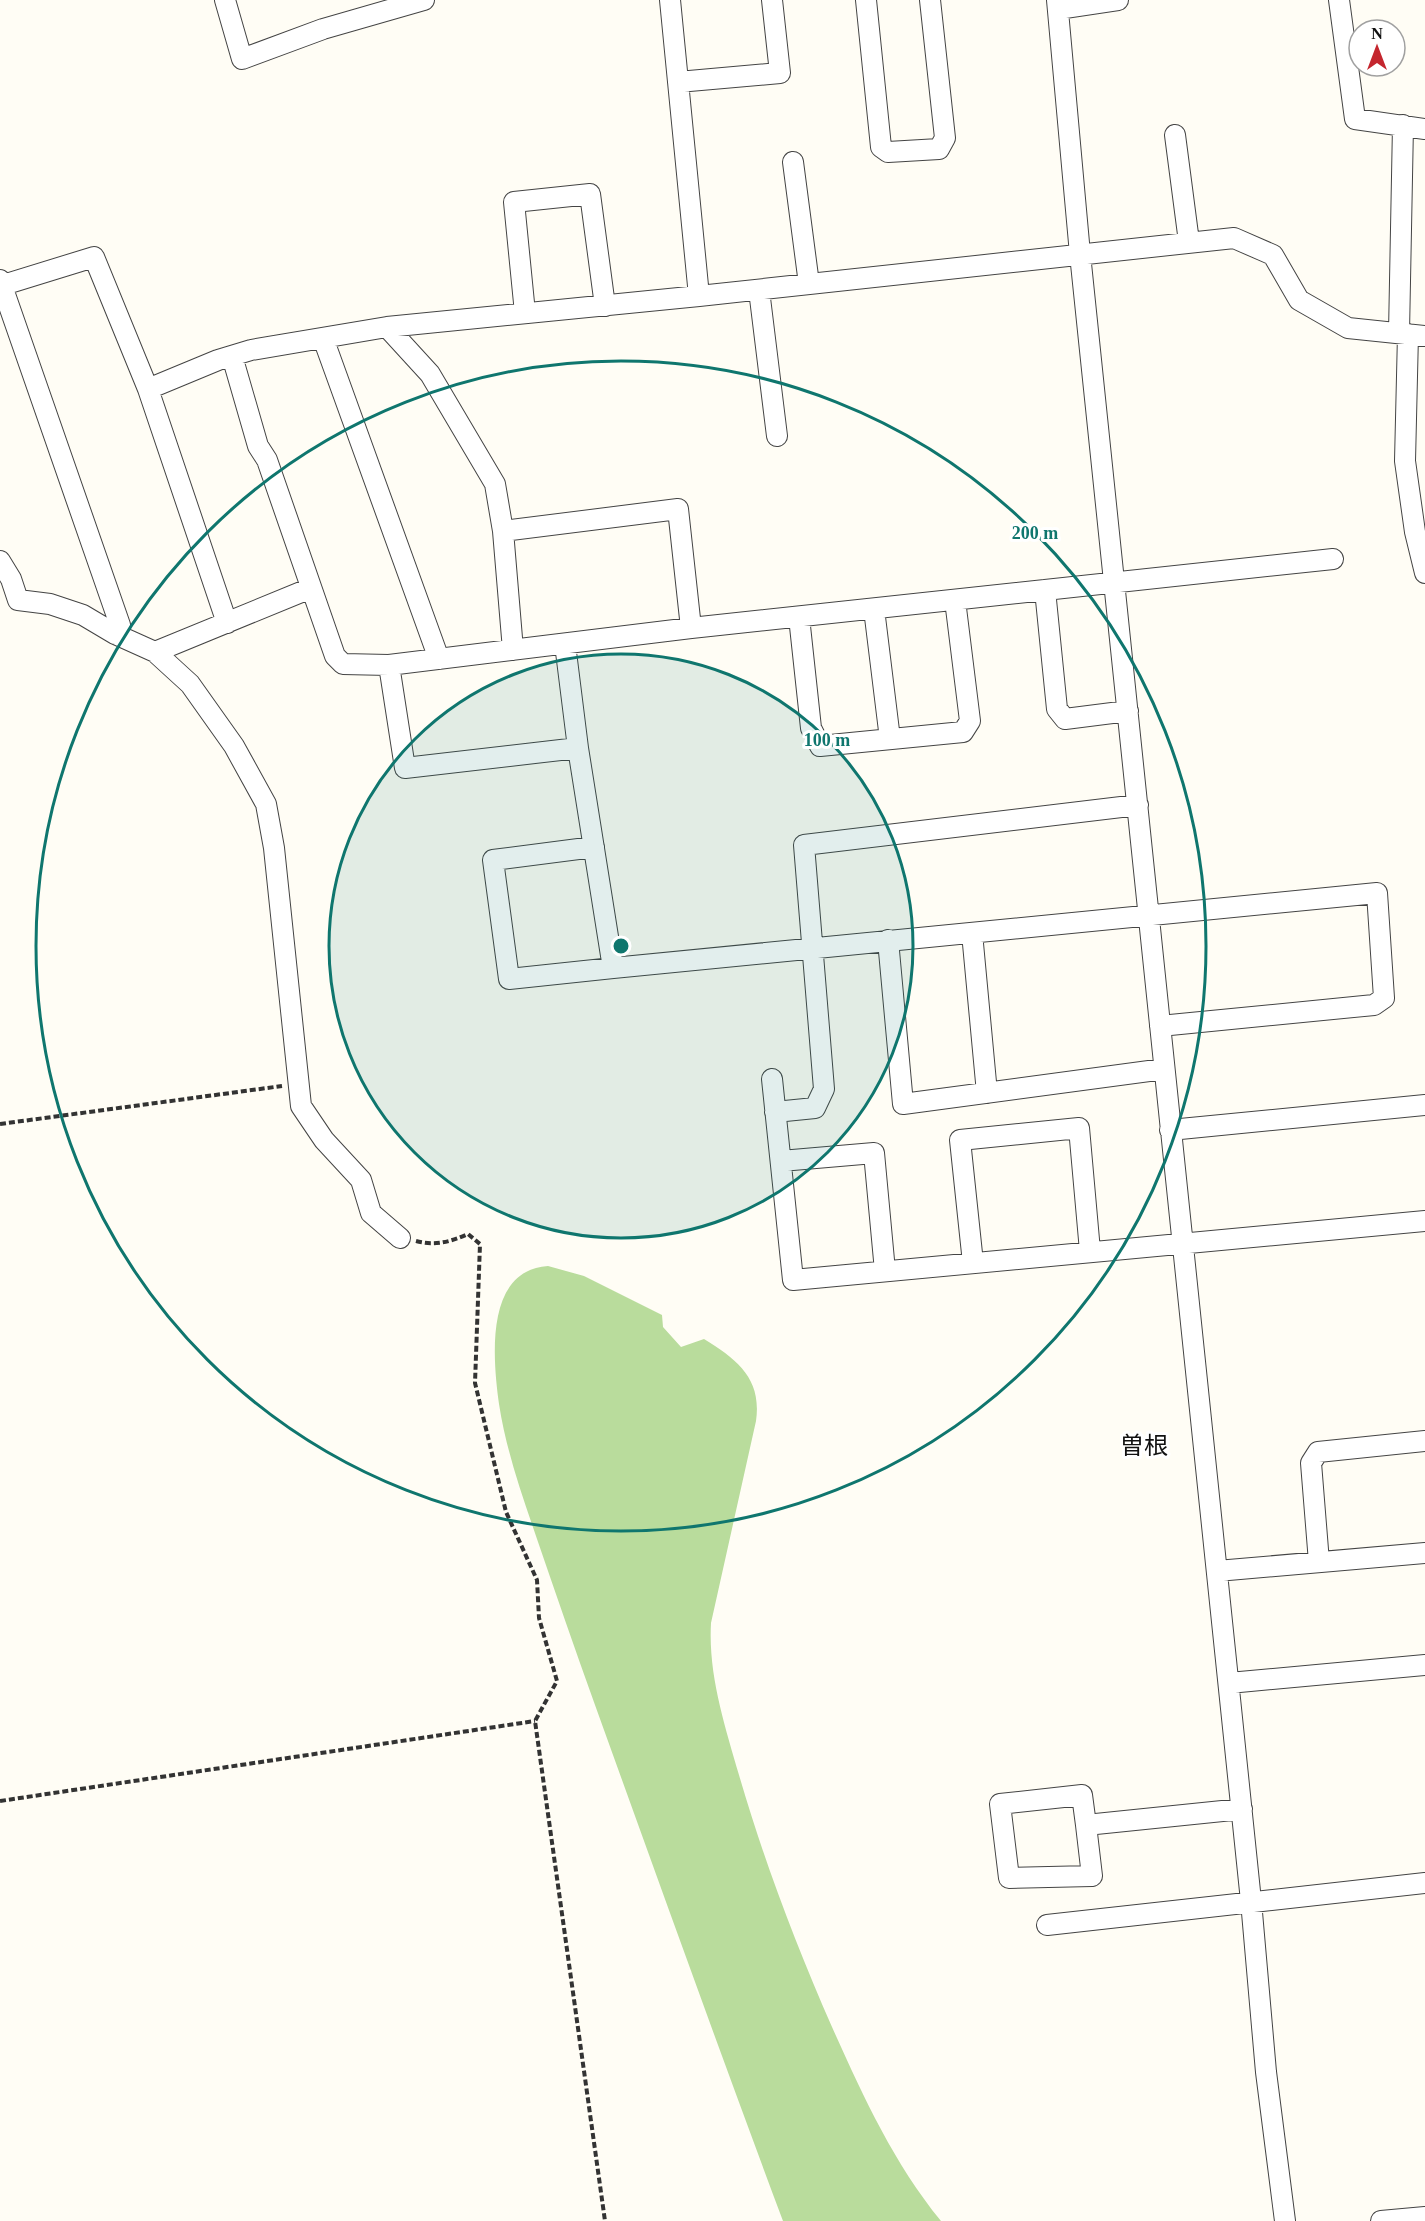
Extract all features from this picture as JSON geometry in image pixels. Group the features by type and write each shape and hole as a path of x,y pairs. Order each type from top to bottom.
{"street":[{"path":"225,0 242,59 323,29 424,0"},
{"path":"670,0 699,296"},
{"path":"678,82 780,73 772,0"},
{"path":"866,0 881,147 888,152 939,149 945,138 930,0"},
{"path":"1118,0 1057,5 1080,254 1242,1809 1266,2072 1285,2221"},
{"path":"1339,0 1355,119 1425,129"},
{"path":"1403,125 1410,334 1405,461 1415,532 1425,573"},
{"path":"1175,135 1189,242"},
{"path":"793,162 809,284"},
{"path":"525,313 514,202 590,194 604,306"},
{"path":"148,389 232,356 387,327 759,290 1233,238 1273,255 1299,300 1348,328 1410,334"},
{"path":"115,634 120,625 1,284 94,257 148,389 227,622"},
{"path":"759,290 777,436"},
{"path":"387,327 430,374 495,484 503,531 513,650"},
{"path":"323,338 439,659"},
{"path":"232,356 258,446 270,470 334,656 343,664 389,665 691,628 1333,559"},
{"path":"503,531 678,509 691,628"},
{"path":"0,561 12,579 18,600 50,604 83,615 115,634 155,652 190,684 234,746 266,804 274,848 301,1106 324,1140 361,1180 371,1213 400,1238"},
{"path":"155,652 311,588"},
{"path":"1045,590 1057,710 1065,719 1128,711"},
{"path":"799,617 811,728 820,746 963,732 970,721 955,600"},
{"path":"874,609 890,739"},
{"path":"566,644 578,748 613,968"},
{"path":"389,665 405,768 578,748"},
{"path":"776,1112 815,1107 824,1089 804,845 1138,805"},
{"path":"594,847 494,860 509,979 812,947 1149,917 1377,893 1384,998 1374,1005 1160,1026"},
{"path":"972,933 987,1093"},
{"path":"888,940 903,1104 1164,1069"},
{"path":"772,1079 793,1280 1425,1221"},
{"path":"1170,1130 1425,1105"},
{"path":"973,1263 960,1140 996,1136 1079,1128 1090,1251"},
{"path":"781,1161 874,1153 885,1271"},
{"path":"1319,1562 1311,1463 1318,1452 1425,1441"},
{"path":"1217,1571 1425,1553"},
{"path":"1229,1683 1425,1665"},
{"path":"1082,1795 1086,1826 1092,1876 1009,1878 1000,1804 1082,1795"},
{"path":"1086,1826 1242,1809"},
{"path":"1047,1925 1425,1883"},
{"path":"1381,2221 1425,2217"}],"path":[{"path":"0,1124 298,1084"},
{"path":"400,1238 428,1244 450,1242 468,1234 480,1244 475,1383 506,1512 537,1580 538,1618 557,1681 535,1721 605,2221"},
{"path":"0,1801 535,1721"}],"green space":[{"path":"548,1266 584,1276 662,1315 663,1327 681,1347 704,1339 737,1363 751,1382 757,1406 756,1421 711,1623 712,1662 719,1700 728,1738 759,1839 793,1934 819,1996 880,2128 908,2176 941,2221 783,2221 580,1664 526,1506 506,1438 499,1404 495,1364 497,1320 503,1300 512,1283 527,1271"}],"district":[{"name":"曽根","path":"1144,1446"}]}
